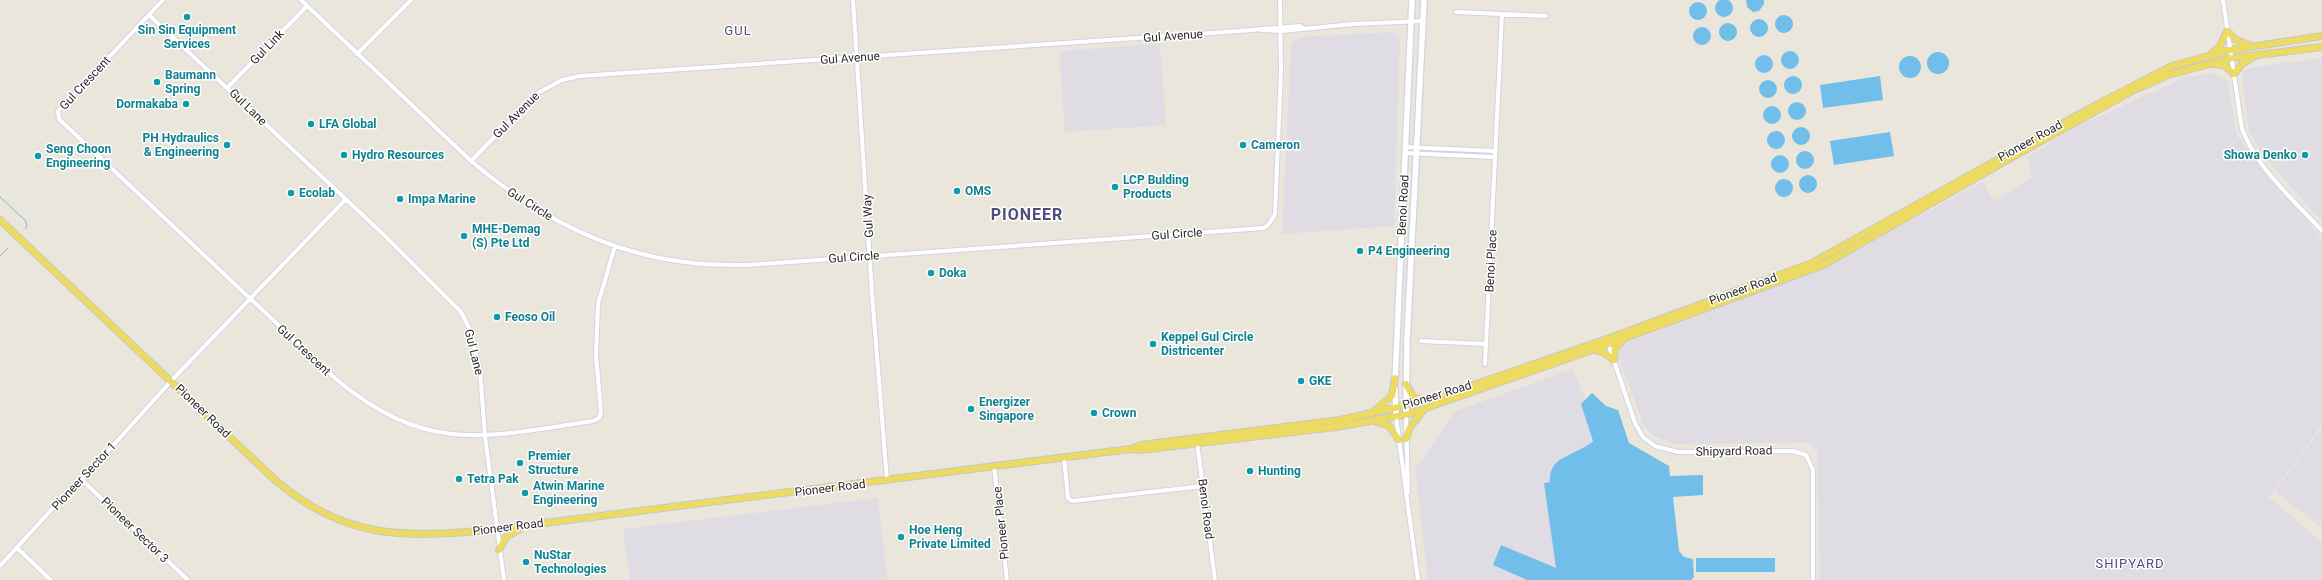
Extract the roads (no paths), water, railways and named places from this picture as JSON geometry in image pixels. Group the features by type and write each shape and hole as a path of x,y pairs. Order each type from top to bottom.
{"main road":[{"name":"Benoi Road","path":"1396,417 1395,378 1412,0"},
{"name":"Benoi Road","path":"1406,414 1406,384 1424,0"},
{"path":"2208,55 2220,46 2227,30 2242,43 2255,47"},
{"name":"Pioneer Road","path":"0,220 170,383 287,490 301,500 339,521 371,530 404,535 434,535 497,529 1064,458 1130,449 1140,445 1371,422 1396,417 1426,408 1608,342 1812,263 2096,104 2172,66 2230,50 2322,36"},
{"name":"Pioneer Road","path":"1580,351 1594,350 1608,342 1625,338 1823,265 2016,155 2134,90 2168,75 2232,58 2322,47"},
{"path":"2206,64 2224,65 2234,74 2241,65 2256,55"},
{"path":"1614,360 1615,348 1625,338"},
{"path":"1594,350 1603,352 1614,360"},
{"name":"Pioneer Road","path":"1197,440 1340,420 1406,406 1430,400 1567,356"},
{"path":"1370,413 1389,400 1395,378"},
{"path":"1406,384 1413,397 1421,400 1430,400"},
{"path":"1406,439 1410,427 1426,408"},
{"path":"1371,422 1389,426 1399,440"},
{"path":"499,550 503,541 509,534 529,525"}],"street":[{"name":"Gul Crescent","path":"164,0 58,111 58,116 76,136 336,380 380,411 428,431 445,435 485,436 594,421 599,418 601,412 596,355 598,304 615,246"},
{"name":"Gul Circle","path":"301,0 491,179 543,214 584,235 647,255 693,263 748,265 1264,228 1273,220 1275,214 1282,29 1280,0"},
{"path":"357,54 411,0"},
{"name":"Gul Way","path":"853,0 887,480"},
{"path":"2223,0 2242,128 2254,155 2322,231"},
{"name":"Gul Link","path":"228,88 307,6"},
{"path":"1456,12 1546,16"},
{"name":"Benoi Place","path":"1485,364 1502,14"},
{"name":"Gul Lane","path":"149,15 346,199 461,312 470,330 480,370 485,436 504,580"},
{"name":"Gul Avenue","path":"471,161 536,94 562,80 588,76 1282,29 1300,26 1423,21"},
{"path":"1405,150 1495,151"},
{"path":"1417,150 1495,157"},
{"path":"170,383 346,199"},
{"path":"1421,341 1486,344"},
{"name":"Shipyard Road","path":"1608,342 1635,422 1643,437 1655,446 1678,452 1793,451 1806,455 1812,470 1813,580"},
{"name":"Pioneer Sector 1","path":"0,566 53,508 82,480 170,383"},
{"name":"Benoi Road","path":"1406,414 1408,504"},
{"name":"Benoi Road","path":"1396,417 1418,580"},
{"name":"Benoi Road","path":"1197,440 1215,580"},
{"path":"1064,458 1068,498 1074,501 1203,486"},
{"name":"Pioneer Place","path":"994,466 1007,580"},
{"name":"Pioneer Sector 3","path":"82,480 188,580"},
{"path":"17,548 51,580"}],"water":[{"path":"1724,-1 1730,2 1733,8 1730,14 1724,17 1718,14 1715,8 1718,2"},
{"path":"1746,0 1764,0 1764,4 1759,11 1753,12 1747,7"},
{"path":"1698,2 1702,3 1706,7 1706,15 1702,19 1698,20 1694,19 1690,15 1689,11 1690,7 1694,3"},
{"path":"1784,15 1788,16 1792,20 1792,28 1788,32 1784,33 1780,32 1776,28 1775,24 1776,20 1780,16"},
{"path":"1759,19 1763,20 1767,24 1767,32 1763,36 1759,37 1755,36 1751,32 1750,28 1751,24 1755,20"},
{"path":"1728,23 1732,24 1736,28 1736,36 1732,40 1728,41 1724,40 1720,36 1719,32 1720,28 1724,24"},
{"path":"1702,27 1706,28 1710,32 1710,40 1706,44 1702,45 1698,44 1694,40 1693,36 1694,32 1698,28"},
{"path":"1790,51 1794,52 1798,56 1798,64 1794,68 1790,69 1786,68 1782,64 1781,60 1782,56 1786,52"},
{"path":"1938,52 1946,55 1949,63 1946,71 1938,74 1930,71 1927,63 1930,55"},
{"path":"1764,55 1768,56 1772,60 1772,68 1768,72 1764,73 1760,72 1756,68 1755,64 1756,60 1760,56"},
{"path":"1910,56 1918,59 1921,67 1918,75 1910,78 1902,75 1899,67 1902,59"},
{"path":"1793,76 1797,77 1801,81 1801,89 1797,93 1793,94 1789,93 1785,89 1784,85 1785,81 1789,77"},
{"path":"1880,76 1883,100 1823,108 1820,85"},
{"path":"1768,80 1772,81 1776,85 1776,93 1772,97 1768,98 1764,97 1760,93 1759,89 1760,85 1764,81"},
{"path":"1797,102 1801,103 1805,107 1805,115 1801,119 1797,120 1793,119 1789,115 1788,111 1789,107 1793,103"},
{"path":"1772,106 1776,107 1780,111 1780,119 1776,123 1772,124 1768,123 1764,119 1763,115 1764,111 1768,107"},
{"path":"1801,127 1805,128 1809,132 1809,140 1805,144 1801,145 1797,144 1793,140 1792,136 1793,132 1797,128"},
{"path":"1776,131 1780,132 1784,136 1784,144 1780,148 1776,149 1772,148 1768,144 1767,140 1768,136 1772,132"},
{"path":"1890,132 1894,156 1834,165 1830,141"},
{"path":"1805,151 1809,152 1813,156 1813,164 1809,168 1805,169 1801,168 1797,164 1796,160 1797,156 1801,152"},
{"path":"1780,155 1784,156 1788,160 1788,168 1784,172 1780,173 1776,172 1772,168 1771,164 1772,160 1776,156"},
{"path":"1808,175 1812,176 1816,180 1816,188 1812,192 1808,193 1804,192 1800,188 1799,184 1800,180 1804,176"},
{"path":"1784,179 1788,180 1792,184 1792,192 1788,196 1784,197 1780,196 1776,192 1775,188 1776,184 1780,180"},
{"path":"1592,393 1606,406 1618,410 1629,443 1669,466 1670,476 1703,475 1703,495 1673,497 1679,551 1684,557 1693,559 1694,577 1691,580 1527,580 1493,565 1501,545 1556,568 1544,483 1550,482 1551,470 1556,463 1593,441 1581,404"},
{"path":"1696,558 1775,558 1775,572 1696,572"}],"waterway":[{"path":"0,197 25,220 27,226 25,229"},
{"path":"0,256 8,248"}],"place":[{"name":"Sin Sin Equipment Services","path":"187,17"},
{"name":"Baumann Spring","path":"157,82"},
{"name":"Dormakaba","path":"186,104"},
{"name":"LFA Global","path":"311,124"},
{"name":"PH Hydraulics & Engineering","path":"227,145"},
{"name":"Cameron","path":"1243,145"},
{"name":"Hydro Resources","path":"344,155"},
{"name":"Showa Denko","path":"2305,155"},
{"name":"Seng Choon Engineering","path":"38,156"},
{"name":"LCP Bulding Products","path":"1115,187"},
{"name":"OMS","path":"957,191"},
{"name":"Ecolab","path":"291,193"},
{"name":"Impa Marine","path":"400,199"},
{"name":"MHE-Demag (S) Pte Ltd","path":"464,236"},
{"name":"P4 Engineering","path":"1360,251"},
{"name":"Doka","path":"931,273"},
{"name":"Feoso Oil","path":"497,317"},
{"name":"Keppel Gul Circle Districenter","path":"1153,344"},
{"name":"GKE","path":"1301,381"},
{"name":"Energizer Singapore","path":"971,409"},
{"name":"Crown","path":"1094,413"},
{"name":"Premier Structure","path":"520,463"},
{"name":"Hunting","path":"1250,471"},
{"name":"Tetra Pak","path":"459,479"},
{"name":"Atwin Marine Engineering","path":"525,493"},
{"name":"Hoe Heng Private Limited","path":"901,537"},
{"name":"NuStar Technologies","path":"526,562"}],"district":[{"name":"GUL","path":"738,30"},
{"name":"PIONEER","path":"1027,214"},
{"name":"SHIPYARD","path":"2130,563"}]}
